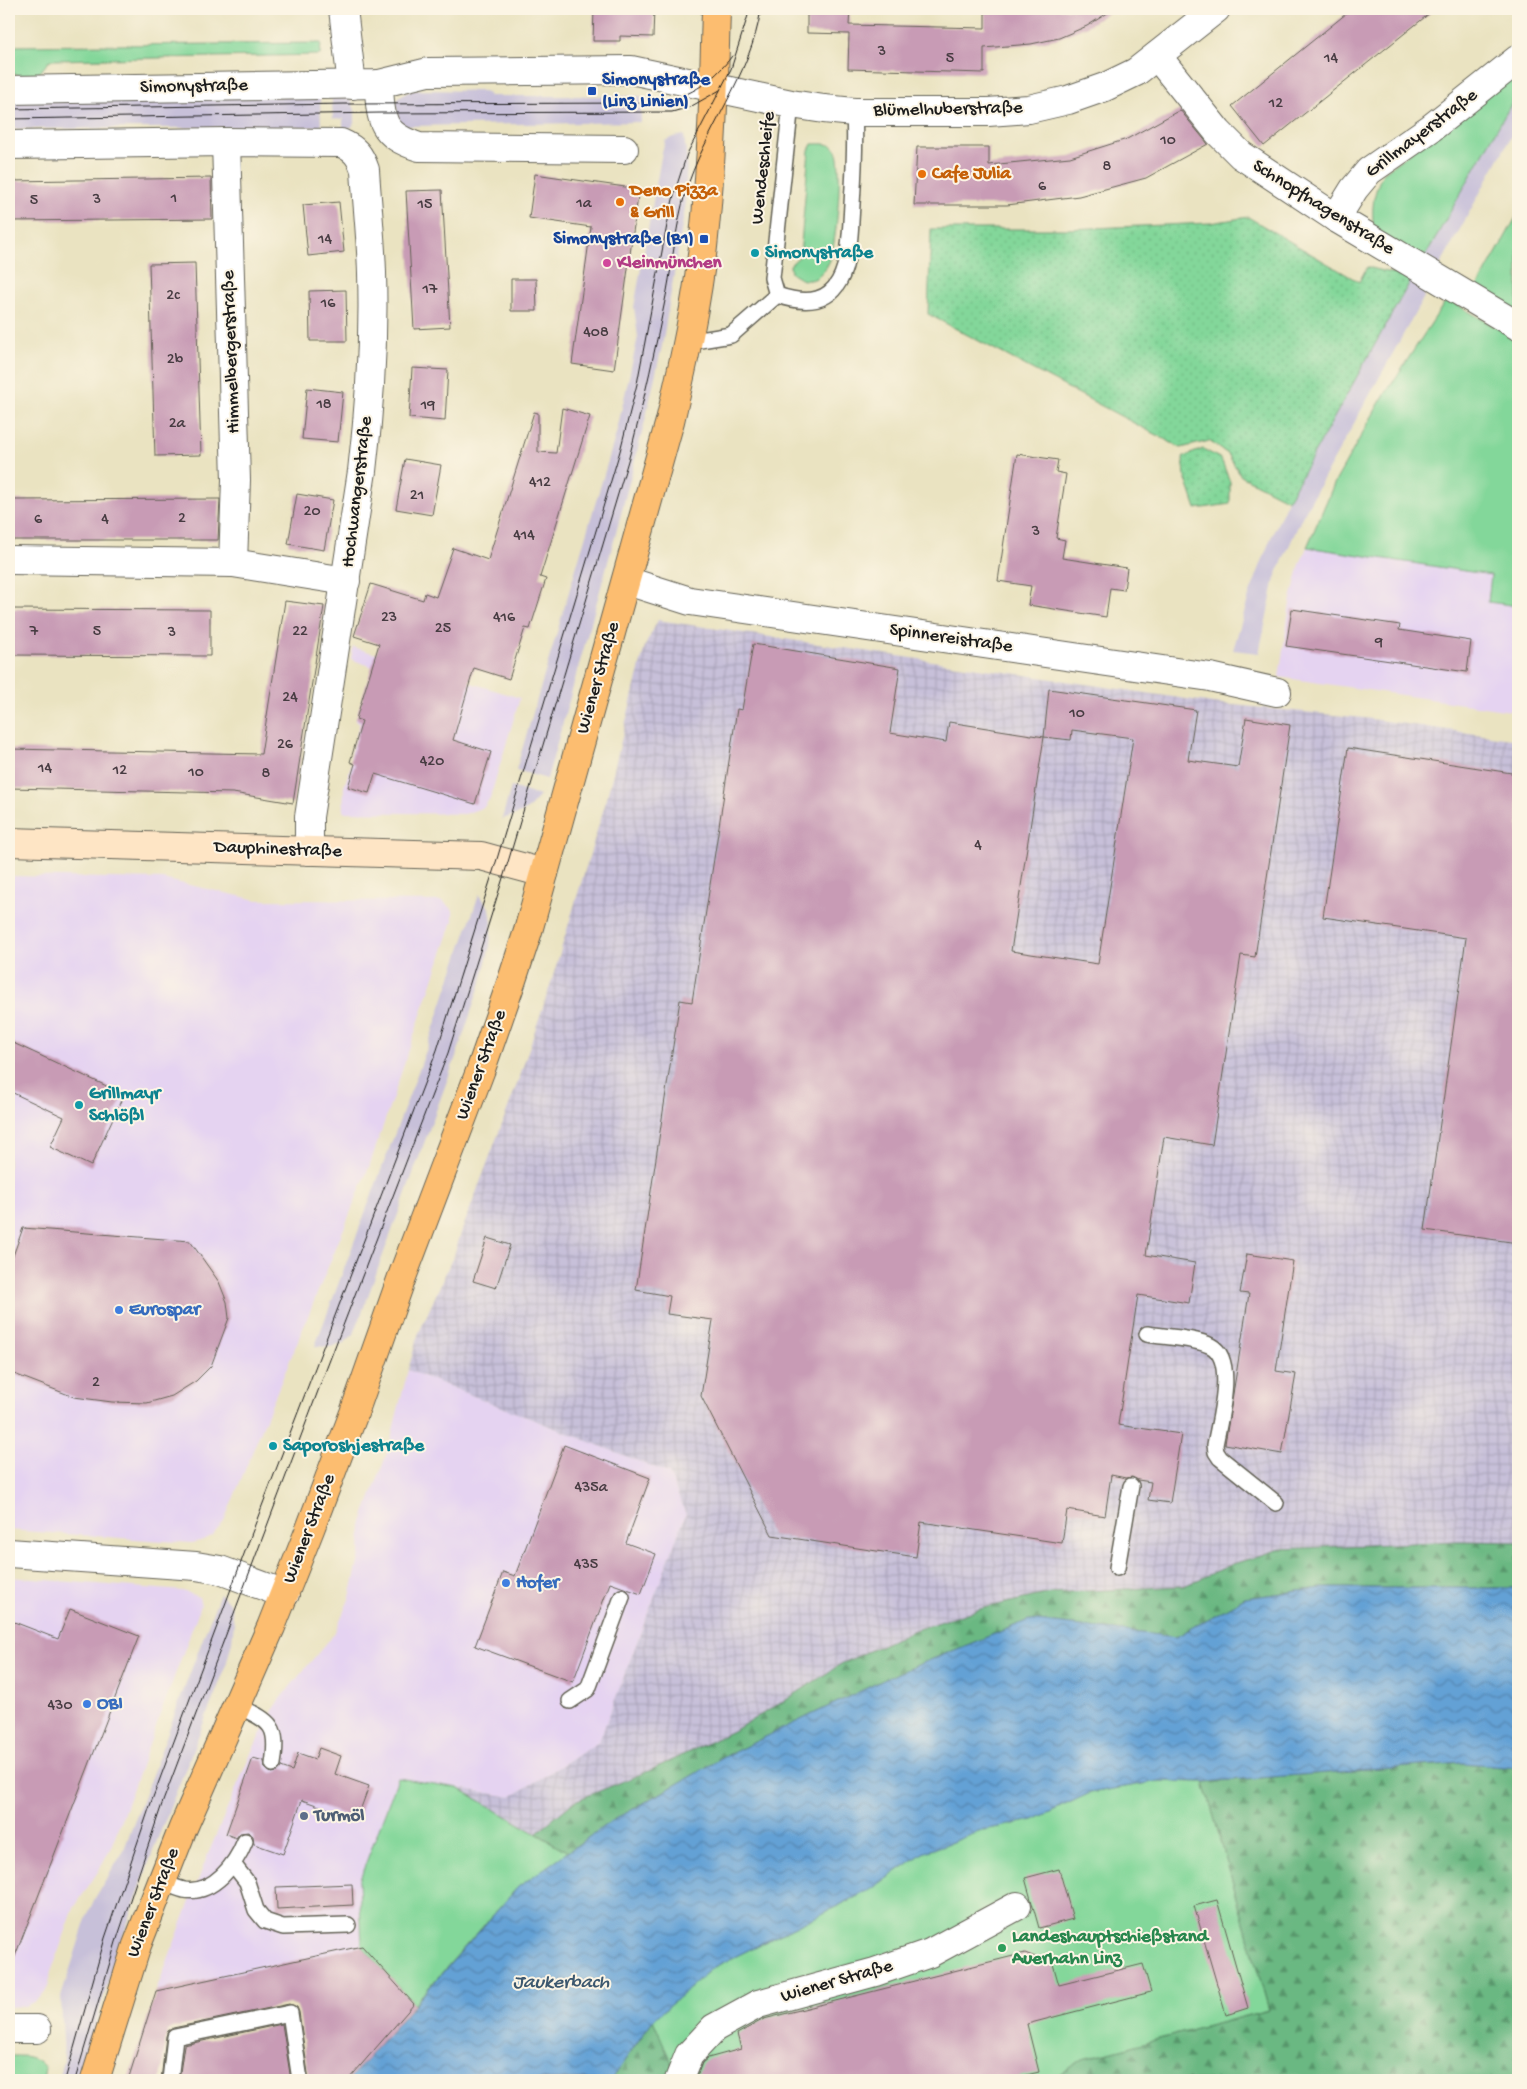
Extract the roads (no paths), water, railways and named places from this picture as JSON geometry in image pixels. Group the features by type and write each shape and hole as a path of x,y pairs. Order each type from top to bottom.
{"main road":[{"name":"Wiener Straße","path":"95,2080 134,1954 161,1881 285,1594 481,1069 528,931 627,581 670,421 688,342 704,239 714,88 716,9"},
{"name":"Dauphinestraße","path":"9,842 481,856 544,873"}],"street":[{"path":"343,9 352,85 381,113 390,133 404,142 419,146 624,149"},
{"name":"Blümelhuberstraße","path":"714,88 791,104 854,112 988,112 1030,109 1068,100 1105,87 1136,72 1216,9"},
{"name":"Schnopfhagenstraße","path":"1157,56 1218,132 1241,155 1336,218 1518,326"},
{"name":"Grillmayerstraße","path":"1336,218 1354,189 1369,171 1431,128 1518,59"},
{"name":"Simonystraße","path":"9,90 352,85 428,72 632,70 714,88"},
{"path":"9,145 226,142"},
{"name":"Hochwangerstraße","path":"226,142 341,143 352,148 361,158 365,170 372,272 372,354 369,413 346,581 309,817 309,851"},
{"name":"Himmelbergerstraße","path":"226,142 236,480 233,563"},
{"path":"9,560 233,563 346,581"},
{"name":"Spinnereistraße","path":"627,581 690,601 1210,677 1277,692"},
{"path":"9,1553 204,1567 220,1570 285,1594"},
{"name":"Wiener Straße","path":"679,2080 689,2055 714,2028 758,2004 875,1972 930,1953 1017,1906"},
{"path":"9,2029 37,2029"}],"lane":[{"name":"Wendeschleife","path":"777,295 772,278 791,104"},
{"path":"688,342 731,335 777,295 790,300 806,301 833,291 847,267 850,248 856,141 854,112"},
{"path":"1147,1334 1206,1344 1219,1351 1225,1368 1225,1379 1215,1445 1216,1452 1220,1458 1276,1503"},
{"path":"1117,1568 1131,1486"},
{"path":"570,1701 588,1689 622,1597"},
{"path":"236,1706 262,1717 273,1728 276,1745 273,1764"},
{"path":"161,1881 185,1890 202,1888 221,1878 233,1864 245,1841"},
{"path":"233,1864 247,1882 256,1910 265,1921 283,1927 348,1925"},
{"path":"170,2080 175,2037 290,2013 300,2080"}],"water":[{"name":"Jaukerbach","path":"1321,1588 1518,1588 1518,1767 1462,1763 1204,1782 1159,1781 1090,1793 1033,1820 984,1830 923,1853 870,1890 712,1968 653,2020 611,2080 348,2080 518,1887 607,1824 728,1755 898,1673 1029,1620 1176,1637 1245,1598"}],"tram line":[{"path":"65,2080 105,1938 152,1800 262,1506 437,1050 497,859 620,451 637,384 675,191 687,154 731,69 750,9"},
{"path":"75,2080 116,1942 162,1804 448,1053 508,862 630,454 659,332 685,194 703,148 748,57 756,34 761,9"},
{"path":"9,109 347,104 653,103 677,98 698,88 716,74 732,56"},
{"path":"9,119 381,113 672,112 690,107 720,90"}],"place":[{"name":"Simonystraße (Linz Linien)","path":"592,91"},
{"name":"Cafe Julia","path":"922,174"},
{"name":"Deno Pizza & Grill","path":"620,202"},
{"name":"Simonystraße (B1)","path":"704,239"},
{"name":"Simonystraße","path":"755,253"},
{"name":"Kleinmünchen","path":"607,263"},
{"name":"Grillmayr Schlößl","path":"79,1105"},
{"name":"Eurospar","path":"119,1310"},
{"name":"Saporoshjestraße","path":"273,1446"},
{"name":"Hofer","path":"506,1583"},
{"name":"OBI","path":"87,1704"},
{"name":"Turmöl","path":"304,1816"},
{"name":"Landeshauptschießstand Auerhahn Linz","path":"1002,1948"}]}
